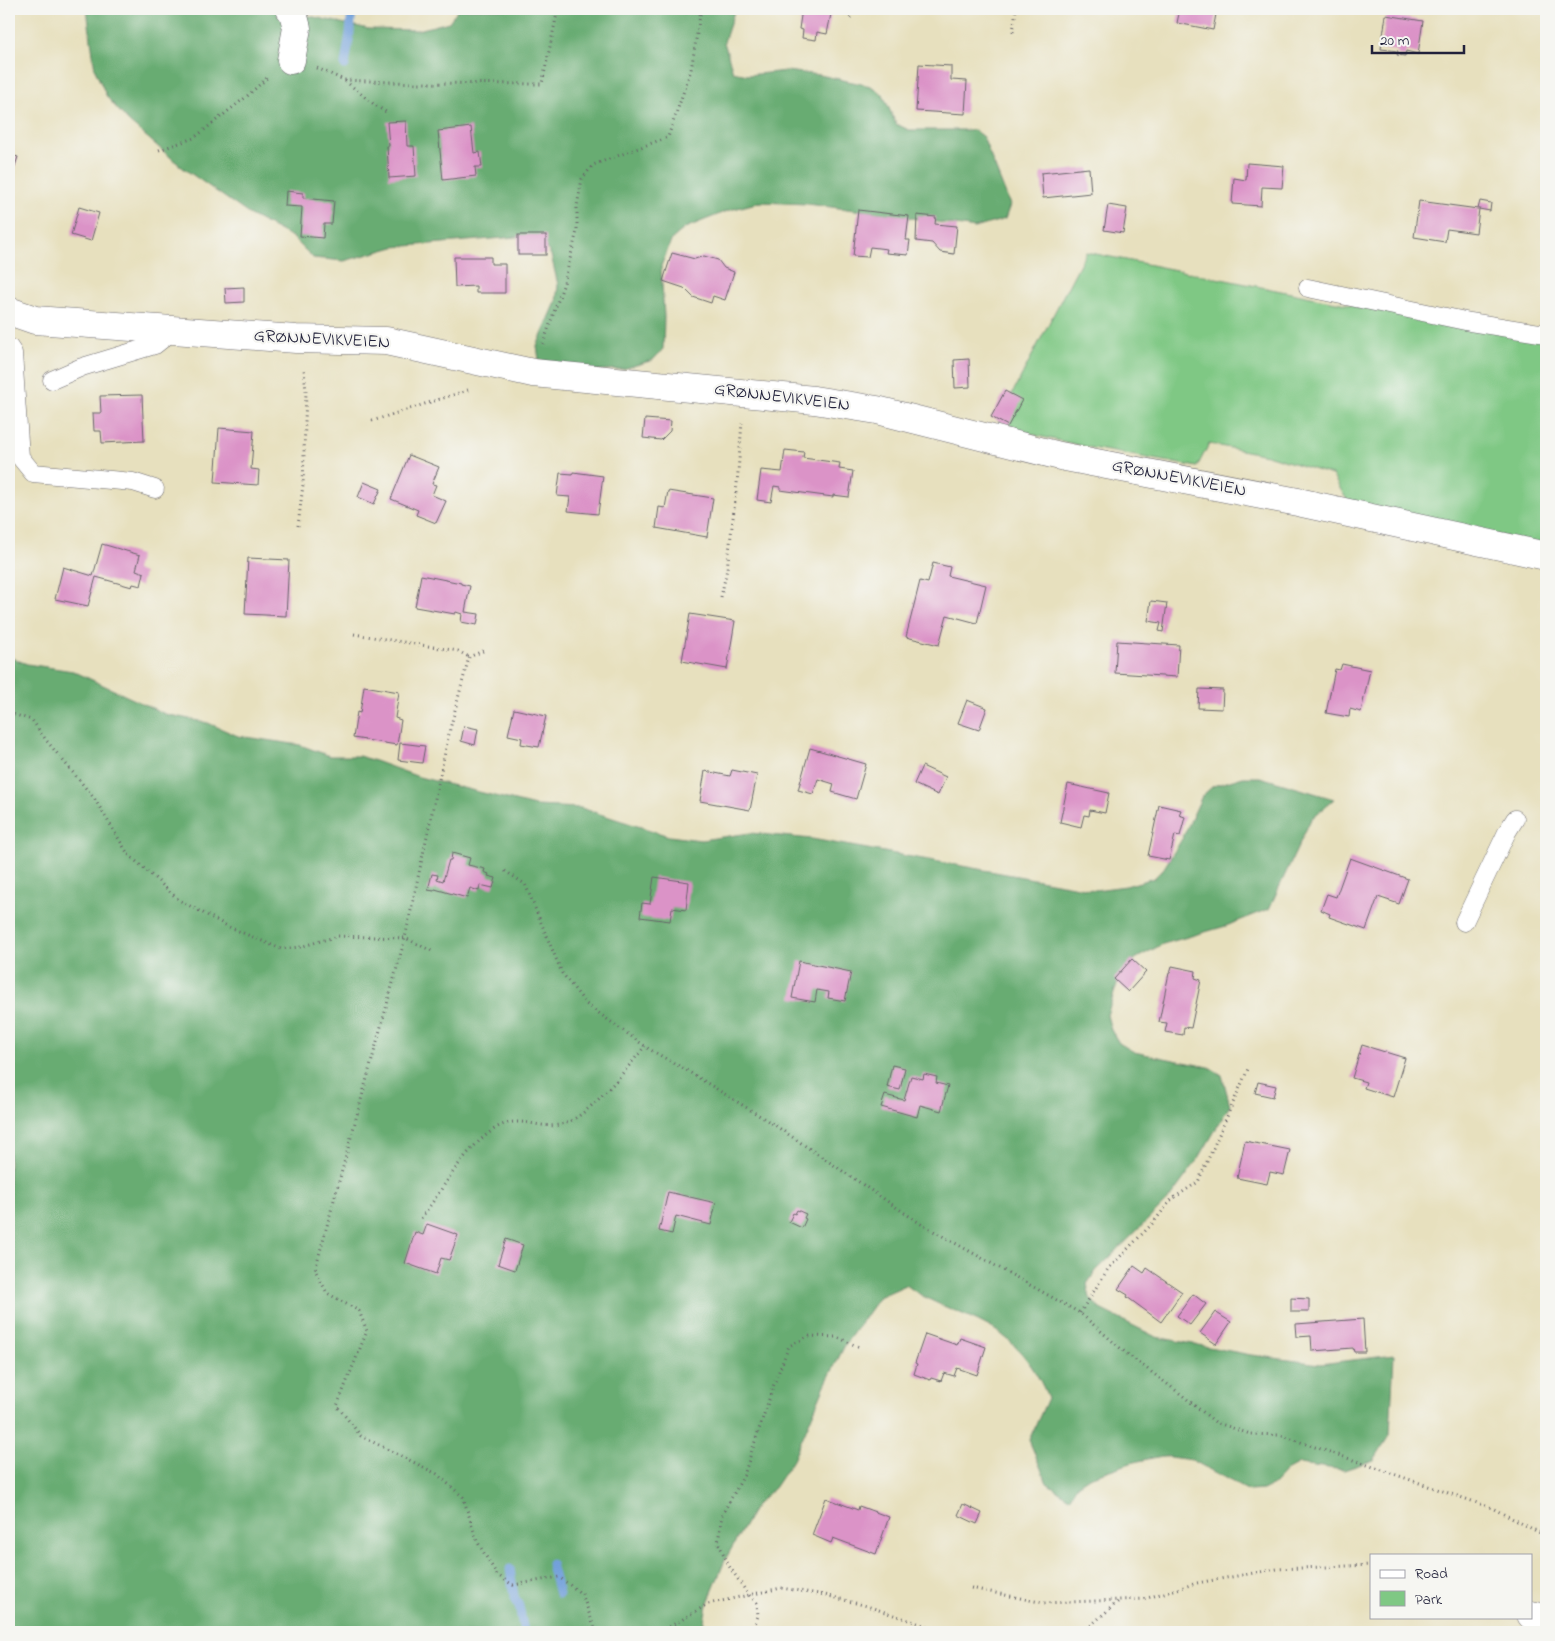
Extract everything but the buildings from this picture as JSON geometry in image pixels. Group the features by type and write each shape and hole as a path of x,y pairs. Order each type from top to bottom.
{"street":[{"path":"290,9 292,9 297,28 290,60"},
{"name":"GRØNNEVIKVEIEN","path":"9,311 36,320 300,339 386,341 533,373 814,400 877,410 1060,456 1298,502 1546,556"},
{"path":"1532,1615 1546,1618"}],"lane":[{"path":"1308,288 1470,322 1546,334"},
{"path":"52,380 82,367 155,345 174,330"},
{"path":"9,347 13,353 20,457 33,473 133,482 156,489"},
{"path":"1464,922 1515,819"}],"path":[{"path":"344,80 416,83 542,84 558,9"},
{"path":"533,373 564,283 577,231 576,206 582,179 593,164 668,137 691,70 701,9"},
{"path":"850,18 856,9"},
{"path":"1013,32 1016,9"},
{"path":"159,150 194,138 290,60 319,68 344,80 360,92 370,103 386,112"},
{"path":"298,526 303,485 306,392 300,339"},
{"path":"372,422 477,387"},
{"path":"721,597 727,569 746,393"},
{"path":"354,634 458,651 469,657"},
{"path":"469,657 483,651"},
{"path":"469,657 450,730 405,938 315,1270 327,1293 359,1311 367,1331 337,1406 361,1436 436,1474 463,1498 477,1540 497,1575 513,1585 559,1577 582,1594 596,1632"},
{"path":"9,713 32,720 94,798 128,854 179,900 229,927 281,949 300,948 338,936 405,938 432,951"},
{"path":"505,871 525,884 562,973 586,1004 645,1046 773,1124 921,1224 1080,1314 1126,1353 1215,1422 1250,1434 1280,1435 1353,1460 1492,1508 1546,1536"},
{"path":"420,1218 469,1150 482,1138 498,1127 518,1121 540,1125 560,1125 575,1118 587,1110 624,1073 645,1046"},
{"path":"1080,1314 1108,1269 1153,1223 1172,1199 1198,1182 1248,1069"},
{"path":"752,1632 758,1616 757,1603 748,1594 729,1566 718,1542 722,1515 744,1475 774,1384 789,1346 810,1336 837,1337 861,1348"},
{"path":"972,1588 1044,1603 1144,1599 1197,1583 1277,1569 1370,1565"},
{"path":"661,1632 708,1604 781,1588 825,1595 867,1606 944,1632"},
{"path":"1083,1632 1121,1600"}],"green space":[{"path":"87,9 277,9 369,29 418,30 449,22 458,9 735,9 724,42 733,72 748,75 786,71 820,75 871,86 883,95 896,124 909,130 974,130 983,137 1010,205 1005,219 975,228 807,204 760,202 730,210 685,228 672,239 661,266 664,317 663,349 653,360 623,369 587,371 539,360 537,346 556,302 558,285 551,255 542,242 528,236 394,247 344,261 313,258 292,237 250,215 183,168 128,121 107,97 95,70"},
{"path":"1086,252 1336,302 1546,339 1546,545 1350,505 1332,475 1267,455 1209,444 1197,467 1038,436 998,421"},
{"path":"9,657 27,664 73,671 165,714 208,723 238,736 300,745 330,756 359,756 419,777 535,806 581,808 669,836 701,840 750,833 812,839 1095,890 1126,886 1154,878 1164,868 1182,839 1202,796 1213,786 1243,777 1260,777 1334,799 1311,819 1269,909 1226,926 1163,944 1135,959 1117,984 1107,1015 1111,1030 1119,1043 1134,1052 1209,1067 1222,1075 1230,1105 1199,1158 1169,1199 1096,1271 1087,1284 1090,1298 1100,1309 1156,1337 1251,1355 1320,1364 1394,1355 1390,1434 1374,1460 1344,1470 1299,1464 1286,1471 1273,1485 1263,1490 1249,1491 1192,1460 1162,1456 1134,1462 1089,1477 1077,1485 1069,1498 1047,1483 1029,1440 1048,1398 1038,1376 1024,1356 998,1332 915,1292 906,1285 879,1297 846,1343 825,1385 793,1460 774,1488 756,1505 725,1560 707,1605 702,1632 9,1632"}],"waterway":[{"path":"345,65 352,9"},
{"path":"551,1564 559,1594"},
{"path":"510,1569 514,1596 519,1606 524,1632"}]}
